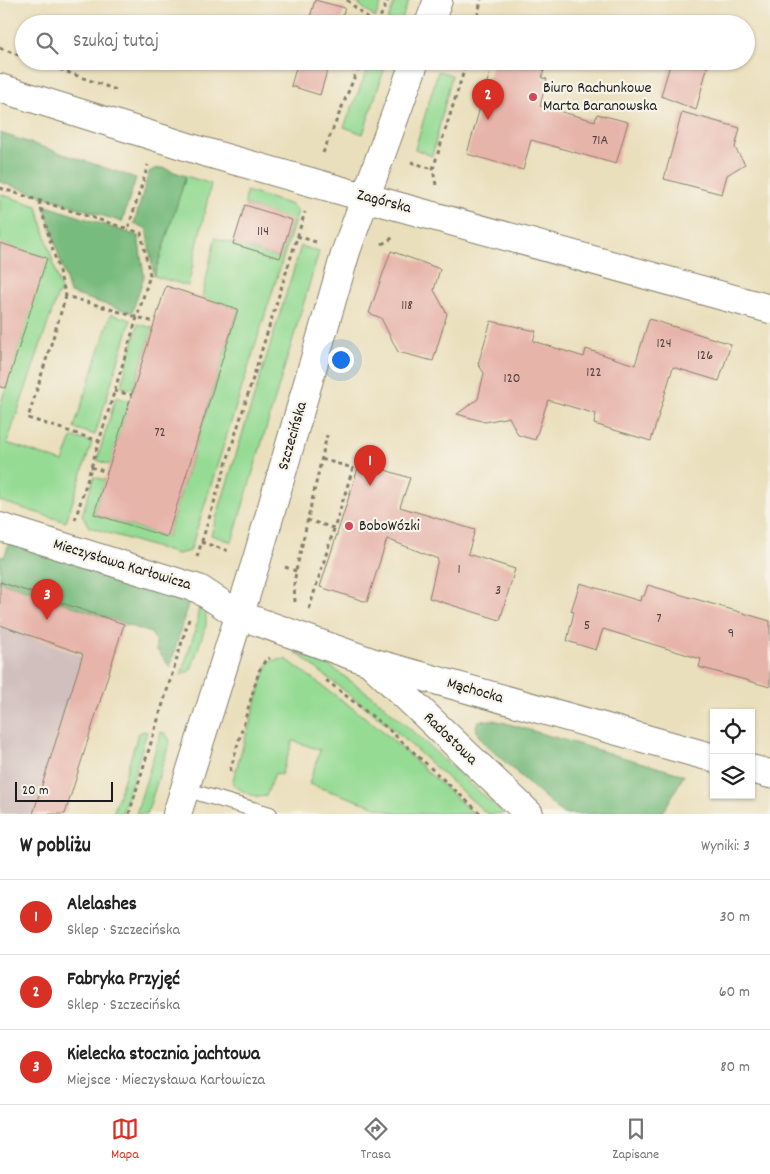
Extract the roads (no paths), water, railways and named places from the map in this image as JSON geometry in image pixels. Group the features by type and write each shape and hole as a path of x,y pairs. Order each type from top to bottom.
{"street":[{"path":"432,15 438,0"},
{"name":"Szczecińska","path":"180,802 239,615 364,197 412,70"},
{"name":"Zagórska","path":"0,88 201,151 770,309"},
{"name":"Mieczysława Karłowicza","path":"0,527 199,590 239,615"},
{"name":"Mąchocka","path":"239,615 371,662 710,757"},
{"name":"Radostowa","path":"371,662 529,814"},
{"path":"755,770 770,774"}],"lane":[{"path":"180,802 270,814"}],"place":[{"name":"Biuro Rachunkowe Marta Baranowska","path":"533,97"},
{"name":"Fabryka Przyjęć","path":"488,120"},
{"name":"Alelashes","path":"370,486"},
{"name":"BoboWózki","path":"349,526"},
{"name":"Kielecka stocznia jachtowa","path":"47,620"}]}
